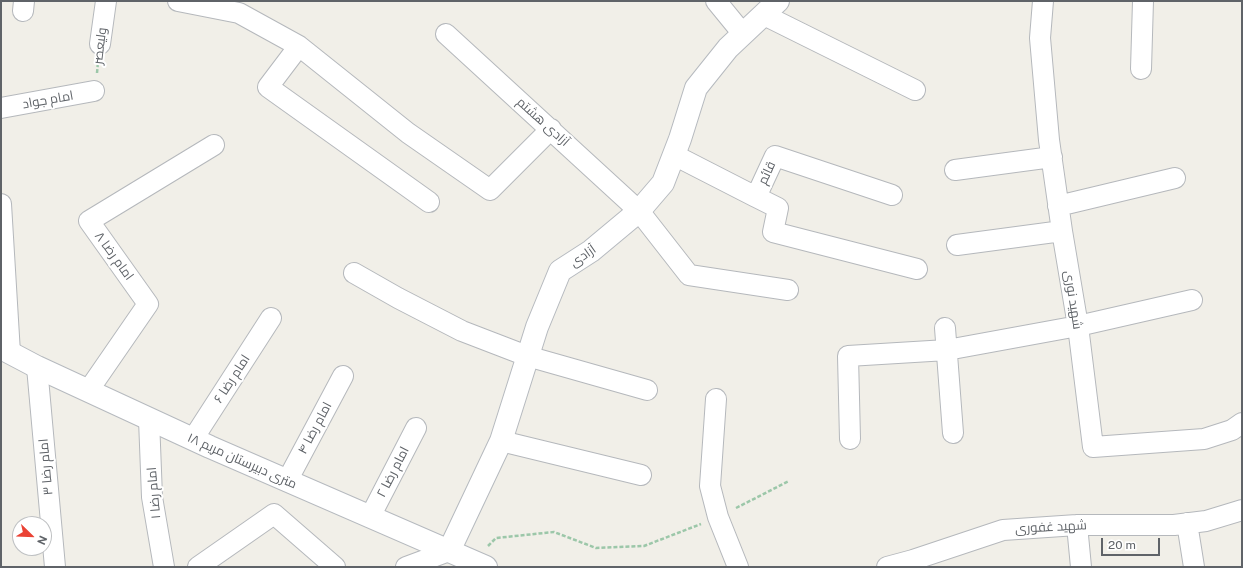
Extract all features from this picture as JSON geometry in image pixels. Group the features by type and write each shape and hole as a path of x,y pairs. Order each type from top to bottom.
{"street":[{"name":"ولیعصر","path":"100,44 106,1"},
{"path":"178,1 239,12 299,46 408,133 490,190 551,130"},
{"path":"716,1 743,34"},
{"name":"شهید نوری","path":"1043,1 1040,38 1049,140 1058,206 1078,326 1093,447 1204,439 1232,430 1242,424"},
{"path":"1141,69 1143,1"},
{"path":"771,8 915,90"},
{"name":"آزادی","path":"449,551 501,441 537,327 560,271 591,251 640,211 663,183 674,155 696,88 728,48 771,8"},
{"name":"آزادی هشتم","path":"446,34 640,211 689,274 788,290"},
{"path":"299,46 268,87 429,202"},
{"name":"امام جواد","path":"1,108 94,91"},
{"name":"امام رضا ۸","path":"88,391 148,304 89,221 214,145"},
{"name":"قائم","path":"674,155 756,197 775,156 892,195"},
{"path":"955,170 1052,157"},
{"path":"1058,206 1176,178"},
{"path":"756,197 778,208 773,232 917,269"},
{"path":"1,204 5,351"},
{"path":"957,245 1062,231"},
{"path":"354,273 398,298 462,331 527,356 647,390"},
{"path":"850,439 848,356 947,350 1078,326 1192,300"},
{"name":"امام رضا ۶","path":"193,439 271,318"},
{"path":"945,328 953,433"},
{"name":"۱۸ متری دبیرستان مریم","path":"5,351 193,439 479,564"},
{"name":"امام رضا ۳","path":"37,367 55,567"},
{"name":"امام رضا ۴","path":"287,481 343,376"},
{"path":"716,399 710,486 718,517 738,567"},
{"name":"امام رضا ۱","path":"150,419 152,497 164,567"},
{"name":"امام رضا ۲","path":"370,517 416,428"},
{"path":"501,441 641,475"},
{"name":"شهید غفوری","path":"887,567 913,560 1003,530 1077,525 1174,525 1206,520 1242,510"},
{"path":"198,567 274,514 335,567"},
{"path":"1186,523 1194,567"},
{"path":"1077,525 1081,567"},
{"path":"406,567 449,551"}],"path":[{"name":"ولیعصر","path":"94,91 100,44"},
{"path":"479,564 496,538 554,532 596,548 644,546 718,517 789,481"}]}
